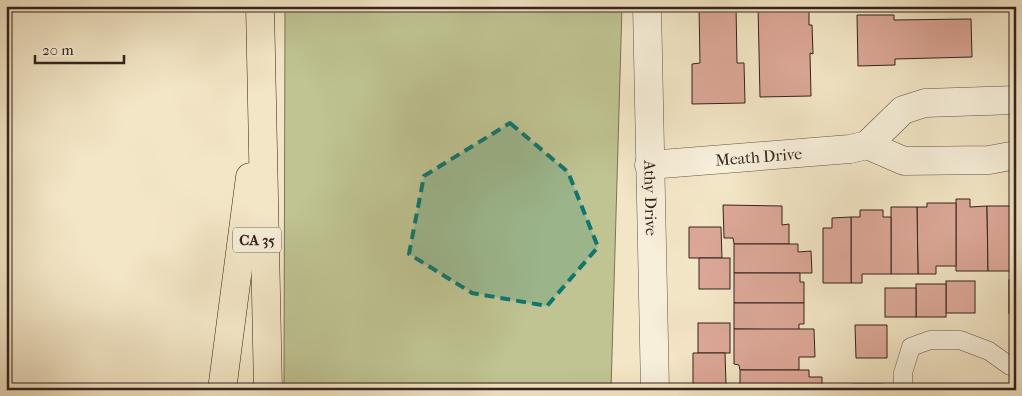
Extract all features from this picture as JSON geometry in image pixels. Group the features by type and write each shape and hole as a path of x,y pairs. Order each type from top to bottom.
{"main road":[{"name":"CA 35","path":"260,6 268,390"},
{"name":"CA 35","path":"252,390 261,91"},
{"path":"222,390 261,91"}],"street":[{"name":"Athy Drive","path":"647,6 655,390"},
{"path":"1016,100 924,103 903,110 867,145 904,161 989,160 1016,155"},
{"name":"Meath Drive","path":"650,165 850,149 867,145"}],"lane":[{"path":"903,390 903,373 910,347 930,340 960,340 989,351 1010,366 1016,366"}],"highlighted area":[{"path":"510,123 568,172 598,247 547,306 472,293 409,254 424,176"}],"green space":[{"path":"285,6 622,6 611,390 284,390"}],"building":[{"path":"699,6 736,6 737,63 744,63 745,103 692,104 692,64 700,63"},
{"path":"758,6 809,6 809,25 812,25 813,54 810,53 811,96 760,97"},
{"path":"857,15 894,15 894,20 971,19 972,57 895,59 895,65 858,66"},
{"path":"956,199 970,199 970,207 987,206 988,271 956,271"},
{"path":"927,203 956,203 956,266 936,266 936,274 918,274 917,207 927,207"},
{"path":"723,205 782,206 782,225 789,224 789,244 734,244 733,238 724,238"},
{"path":"987,206 1016,206 1016,271 988,271"},
{"path":"891,207 917,207 918,274 891,274"},
{"path":"860,210 883,210 883,217 891,217 891,274 862,274 862,283 851,283 851,217 860,217"},
{"path":"851,217 851,283 823,283 823,228 832,228 832,218"},
{"path":"689,227 721,227 722,258 689,258"},
{"path":"734,244 798,244 798,252 811,251 812,273 734,273"},
{"path":"699,258 730,258 730,289 699,289"},
{"path":"734,273 800,273 800,282 804,282 804,303 734,303"},
{"path":"1009,280 1016,280 1016,313 1009,313"},
{"path":"946,281 975,281 975,313 946,313"},
{"path":"916,284 946,284 946,317 916,317"},
{"path":"885,288 916,288 916,317 885,317"},
{"path":"734,303 804,303 804,324 799,324 799,330 734,329"},
{"path":"698,323 730,323 730,353 698,353"},
{"path":"855,325 887,325 887,358 856,358"},
{"path":"734,329 814,329 815,357 799,357 799,370 740,370 739,365 734,364"},
{"path":"693,353 725,353 726,385 693,385"},
{"path":"740,370 809,370 809,377 822,377 822,390 740,390"},
{"path":"852,384 883,384 883,390 852,390"}]}
